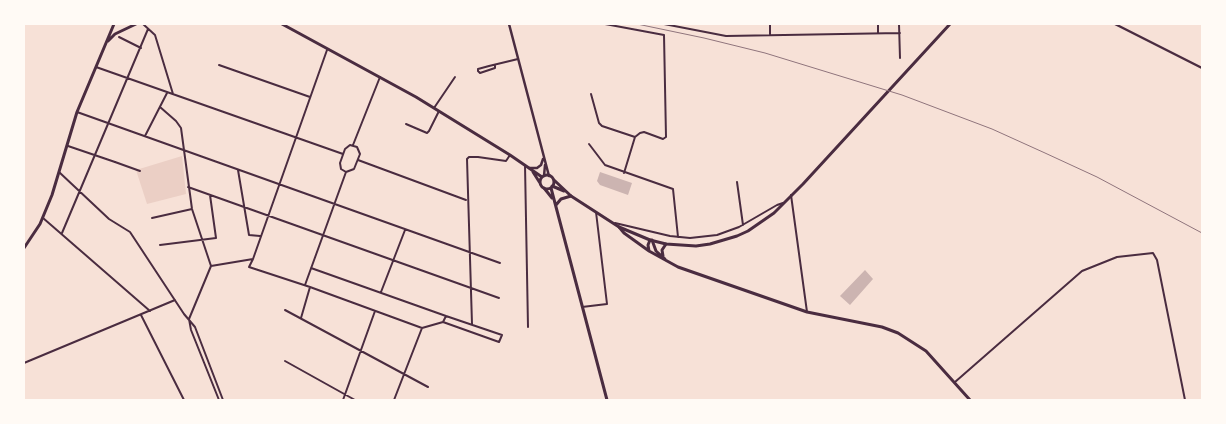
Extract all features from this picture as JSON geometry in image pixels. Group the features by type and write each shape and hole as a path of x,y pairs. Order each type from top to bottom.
{"main road":[{"path":"114,24 116,29 124,30"},
{"path":"24,248 43,218 52,195 77,112 114,24"},
{"path":"106,44 115,34 136,24"},
{"path":"282,24 434,108 510,154 543,177 549,176 571,196 619,227 666,244 696,246 737,236 761,222 783,203 950,24"},
{"path":"529,168 550,194 556,206"},
{"path":"540,184 543,177"},
{"path":"554,180 552,187 556,206 607,400"},
{"path":"544,188 552,187 567,193"},
{"path":"556,206 561,199 571,196"},
{"path":"619,227 624,233 650,252 667,262 739,290 807,312 882,327 898,333 926,351 970,400"},
{"path":"651,240 656,251 667,262"},
{"path":"650,252 648,245 651,240"},
{"path":"663,257 662,250 666,244"}],"street":[{"path":"143,24 154,35 173,95"},
{"path":"509,24 549,176"},
{"path":"605,24 664,35 666,137 663,139 644,132 635,137 624,173"},
{"path":"664,24 726,36 900,33"},
{"path":"770,24 770,34"},
{"path":"878,24 878,32"},
{"path":"899,24 900,58"},
{"path":"1115,24 1202,67"},
{"path":"62,233 148,29"},
{"path":"119,37 141,48"},
{"path":"311,268 502,335 499,342 443,322 422,328 250,267 328,49"},
{"path":"495,66 495,68 480,73 478,71 478,69 518,59"},
{"path":"219,65 310,97"},
{"path":"96,67 167,94 343,154"},
{"path":"353,146 380,77"},
{"path":"434,108 455,77"},
{"path":"145,137 167,94"},
{"path":"591,94 599,123 602,126 635,137"},
{"path":"160,107 179,124 192,209 211,266 189,319 220,400"},
{"path":"406,124 427,133 430,132 439,111"},
{"path":"77,112 500,263"},
{"path":"588,144 605,165 673,189 678,237"},
{"path":"66,146 140,170"},
{"path":"305,285 346,172 354,169 358,160 360,150 353,146 346,147 343,154 340,166 346,172"},
{"path":"472,325 467,162 469,157 506,161 510,154"},
{"path":"529,168 536,168 541,165 544,157"},
{"path":"358,160 468,200"},
{"path":"543,177 545,164"},
{"path":"525,165 528,328"},
{"path":"238,170 249,235 261,236"},
{"path":"59,172 109,219 130,232 189,319 202,342 223,400"},
{"path":"737,182 743,225"},
{"path":"188,187 499,298"},
{"path":"160,245 216,238 210,195"},
{"path":"791,195 807,312"},
{"path":"613,223 621,223 641,230 678,237 690,238 717,235 743,225 783,203"},
{"path":"152,218 192,209"},
{"path":"582,307 606,304 596,212"},
{"path":"43,218 150,311"},
{"path":"381,292 405,230"},
{"path":"955,382 1082,271 1118,257 1153,253 1157,260 1185,400"},
{"path":"211,266 253,259"},
{"path":"300,318 310,287"},
{"path":"24,363 175,300"},
{"path":"285,310 428,387"},
{"path":"343,400 375,311"},
{"path":"140,315 184,400"},
{"path":"443,322 446,316"},
{"path":"394,400 422,328"},
{"path":"285,361 355,400"},
{"path":"662,400 670,400"}],"shaded area":[{"path":"182,156 186,194 147,204 136,170"}],"building":[{"path":"600,172 632,183 628,195 600,185 597,181"},
{"path":"865,270 873,279 850,305 840,296"}],"railway":[{"path":"637,24 765,53 902,95 992,129 1045,153 1097,177 1202,233"}]}
